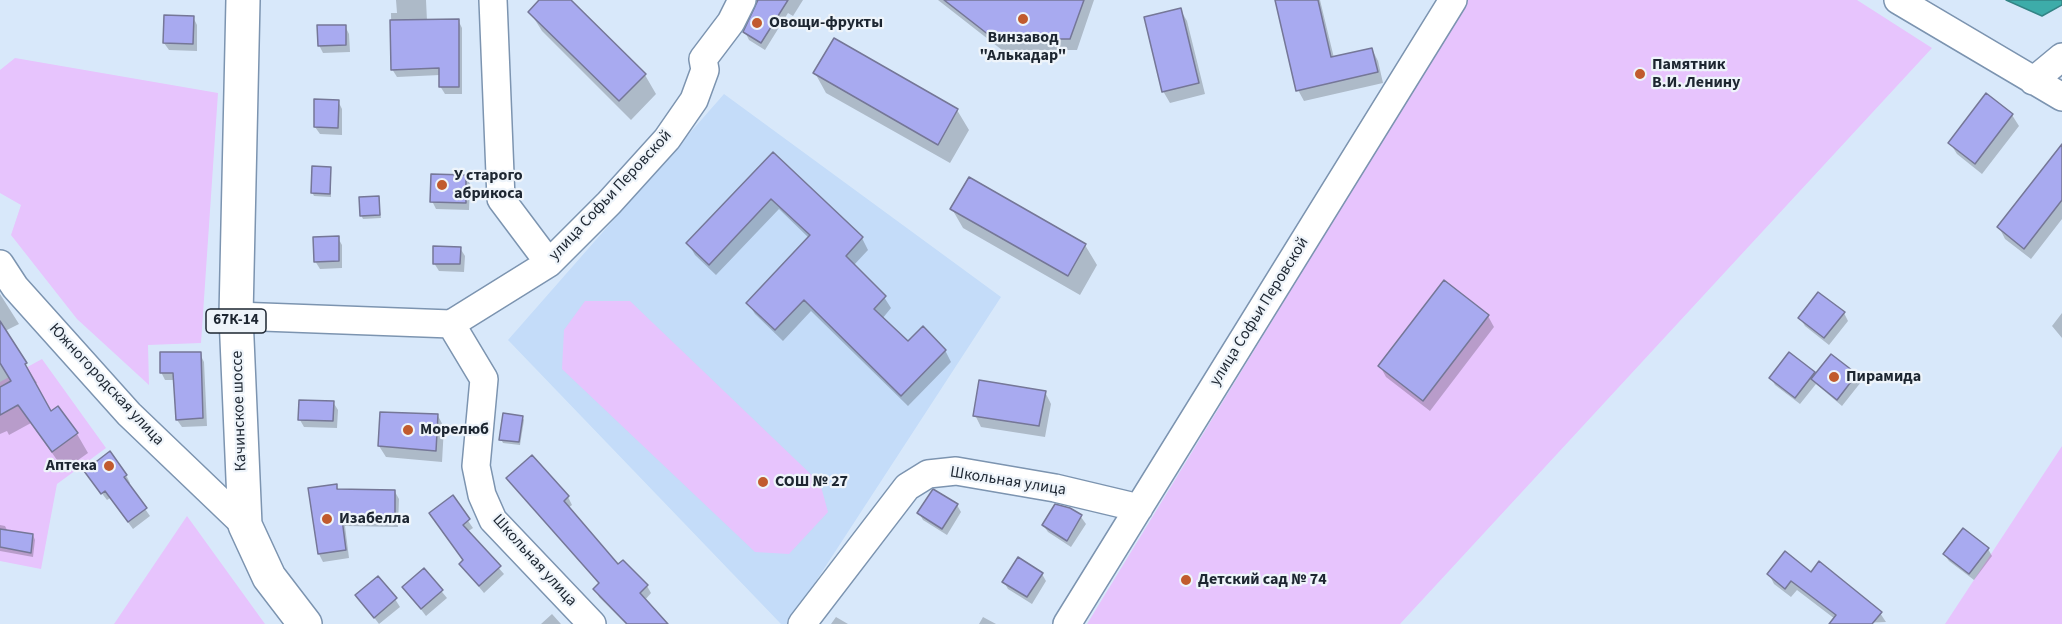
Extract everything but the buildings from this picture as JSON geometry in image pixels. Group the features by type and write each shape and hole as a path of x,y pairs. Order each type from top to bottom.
{"main road":[{"name":"Качинское шоссе","path":"243,0 236,316 245,525 269,577 305,624"}],"street":[{"path":"493,0 501,199 549,264"},
{"name":"улица Софьи Перовской","path":"451,324 549,264 667,139 694,100 705,70 703,59 731,22 742,0"},
{"name":"улица Софьи Перовской","path":"1067,624 1453,0"},
{"path":"1898,0 2062,97"},
{"path":"2033,81 2062,57"},
{"name":"Южногородская улица","path":"0,264 15,287 129,414 245,525"},
{"path":"236,316 451,324"},
{"name":"Школьная улица","path":"451,324 484,379 476,466 482,495 493,520 592,624"},
{"name":"Школьная улица","path":"802,624 907,488 928,474 956,471 1055,488 1139,508"}],"shaded area":[{"path":"1468,0 1857,0 1932,48 1400,624 1087,624"},
{"path":"2006,0 2062,0 2062,5 2042,16"},
{"path":"15,58 218,93 201,343 148,345 149,385 77,319 11,235 21,205 0,193 0,70"},
{"name":"СОШ № 27","path":"724,94 1001,297 788,624 781,624 508,340"},
{"path":"585,301 630,301 820,483 828,512 789,554 755,552 562,369 564,330"},
{"path":"42,359 106,448 57,484 41,569 0,561 0,382"},
{"path":"2062,446 2062,624 1945,624"},
{"path":"187,516 265,624 114,624"}],"place":[{"name":"Винзавод \"Алькадар\"","path":"1023,19"},
{"name":"Овощи-фрукты","path":"757,23"},
{"name":"Памятник В.И. Ленину","path":"1640,74"},
{"name":"У старого абрикоса","path":"442,185"},
{"name":"Пирамида","path":"1834,377"},
{"name":"Морелюб","path":"408,430"},
{"name":"Аптека","path":"109,466"},
{"name":"СОШ № 27","path":"763,482"},
{"name":"Изабелла","path":"327,519"},
{"name":"Детский сад № 74","path":"1186,580"}]}
